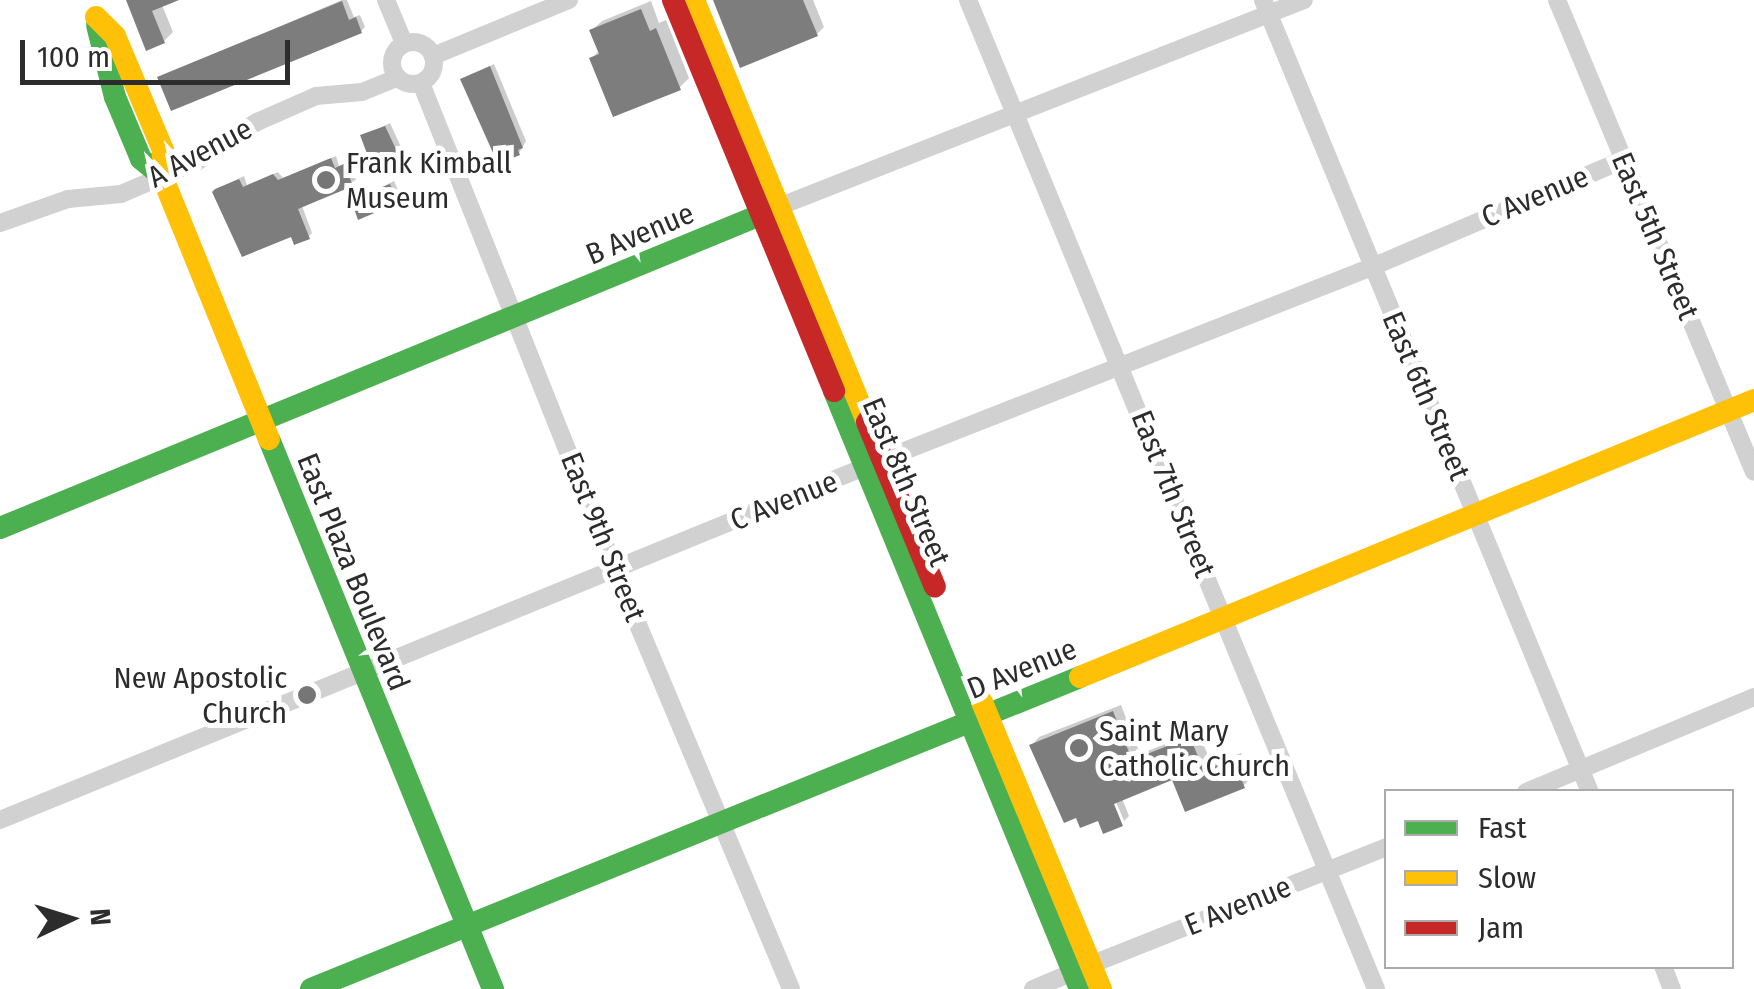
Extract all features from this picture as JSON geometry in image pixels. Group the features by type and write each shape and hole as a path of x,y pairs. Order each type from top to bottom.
{"main road":[{"name":"East 8th Street","path":"672,0 770,211 1081,975 1101,989"},
{"name":"East 8th Street","path":"694,0 770,211"},
{"name":"East Plaza Boulevard","path":"92,8 115,97 141,159 162,176 493,989"},
{"name":"B Avenue","path":"0,528 514,320 770,211"},
{"name":"D Avenue","path":"312,989 468,929 1754,400"}],"street":[{"path":"386,0 404,43"},
{"path":"432,56 570,0"},
{"name":"East 7th Street","path":"968,0 1376,989"},
{"name":"B Avenue","path":"770,211 1016,116 1267,7 1304,0"},
{"name":"East 5th Street","path":"1557,0 1754,472"},
{"name":"East 6th Street","path":"1267,7 1589,789"},
{"path":"418,42 432,56 431,75 421,83 408,84 397,78 392,59 404,43 418,42"},
{"name":"A Avenue","path":"0,223 68,199 122,194 198,161 257,122 316,96 362,92 397,78"},
{"name":"East 9th Street","path":"421,83 514,320 790,989"},
{"name":"C Avenue","path":"0,820 875,463 1372,267 1624,160"},
{"path":"1533,789 1754,697"},
{"name":"E Avenue","path":"1033,989 1081,975 1384,848"}],"building":[{"path":"126,0 179,0 152,11 165,43 146,51"},
{"path":"713,0 803,0 818,36 740,68"},
{"path":"342,1 349,20 356,17 362,33 171,111 157,77"},
{"path":"641,9 650,31 656,28 681,90 613,117 589,58 599,54 589,30"},
{"path":"490,66 523,148 518,150 520,155 498,164 460,79"},
{"name":"Frank Kimball Museum","path":"385,126 403,164 383,172 369,159 360,135"},
{"path":"331,158 335,168 344,164 353,186 298,209 310,239 294,245 291,237 242,257 212,192 239,179 243,187 273,174 278,180"},
{"path":"390,184 398,203 358,220 351,200"},
{"path":"1113,711 1132,760 1190,737 1204,771 1233,759 1245,788 1185,812 1172,780 1114,804 1123,826 1103,834 1098,821 1080,828 1076,818 1064,823 1029,745"}],"traffic: fast":[{"path":"97,25 115,97 141,159 162,176"},
{"path":"0,528 777,208"},
{"path":"834,391 1080,989"},
{"path":"269,439 493,989"},
{"path":"311,989 1080,677"}],"traffic: slow":[{"path":"694,0 867,422"},
{"path":"96,17 115,36 163,150 162,176 269,439"},
{"path":"1080,677 1754,400"},
{"path":"982,702 1101,989"}],"traffic: jam":[{"path":"673,0 834,391"},
{"path":"867,422 935,587"}],"place":[{"name":"Frank Kimball Museum","path":"326,180"},
{"name":"New Apostolic Church","path":"307,695"},
{"name":"Saint Mary Catholic Church","path":"1079,748"}]}
